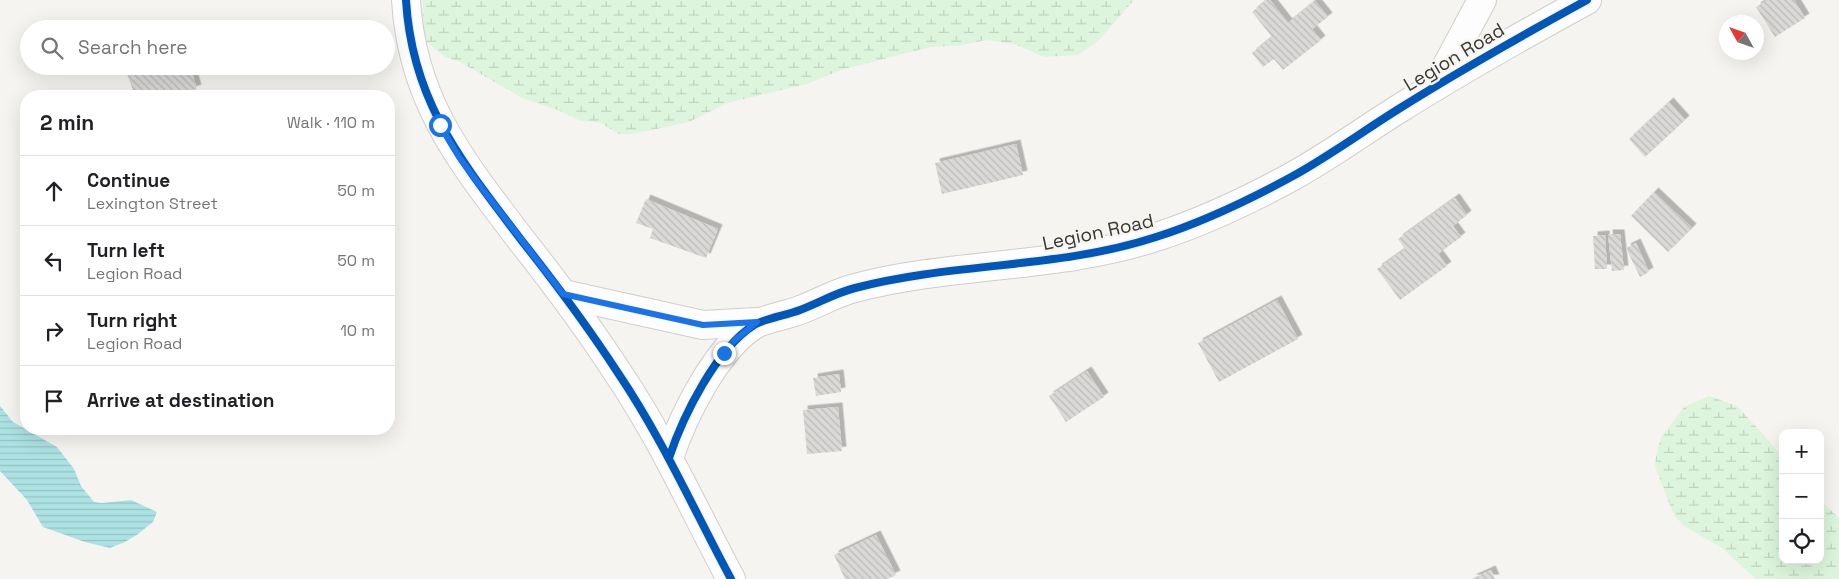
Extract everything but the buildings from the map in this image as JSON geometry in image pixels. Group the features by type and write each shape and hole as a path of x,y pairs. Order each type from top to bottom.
{"street":[{"path":"406,0 408,28 421,81 440,125 459,157 563,294 631,393 669,458 731,579"},
{"path":"1436,86 1482,0"},
{"name":"Legion Road","path":"563,294 703,325 757,322 787,315 839,293 868,285 933,274 1085,255 1123,247 1158,236 1239,204 1287,179 1436,86 1587,0"},
{"name":"Legion Road","path":"669,458 679,431 708,376 735,340 757,322"}],"green space":[{"path":"423,0 1134,0 1097,42 1078,55 1044,57 1014,44 986,40 963,45 930,47 841,70 807,84 727,103 689,122 632,134 619,134 599,122 581,121 560,111 522,98 460,62 445,57 422,38"},
{"path":"1709,396 1737,406 1779,453 1779,564 1824,564 1824,504 1839,518 1839,579 1756,579 1722,548 1684,526 1674,515 1655,467 1661,437 1684,407"}],"water":[{"path":"0,406 13,422 20,426 20,435 36,435 57,447 74,469 81,486 94,502 131,500 157,512 153,522 125,542 110,548 85,542 43,527 27,500 0,471"}],"cycle path":[{"path":"406,0 410,37 418,70 444,130 480,185 572,306 634,398 731,579"},
{"path":"669,458 683,423 702,385 727,350 740,336 758,323 795,312 855,288 930,274 1082,255 1156,237 1191,225 1243,202 1293,176 1444,81 1587,0"}],"route":[{"path":"440,125 459,157 563,294 703,325 757,322 735,340 724,353"}]}
